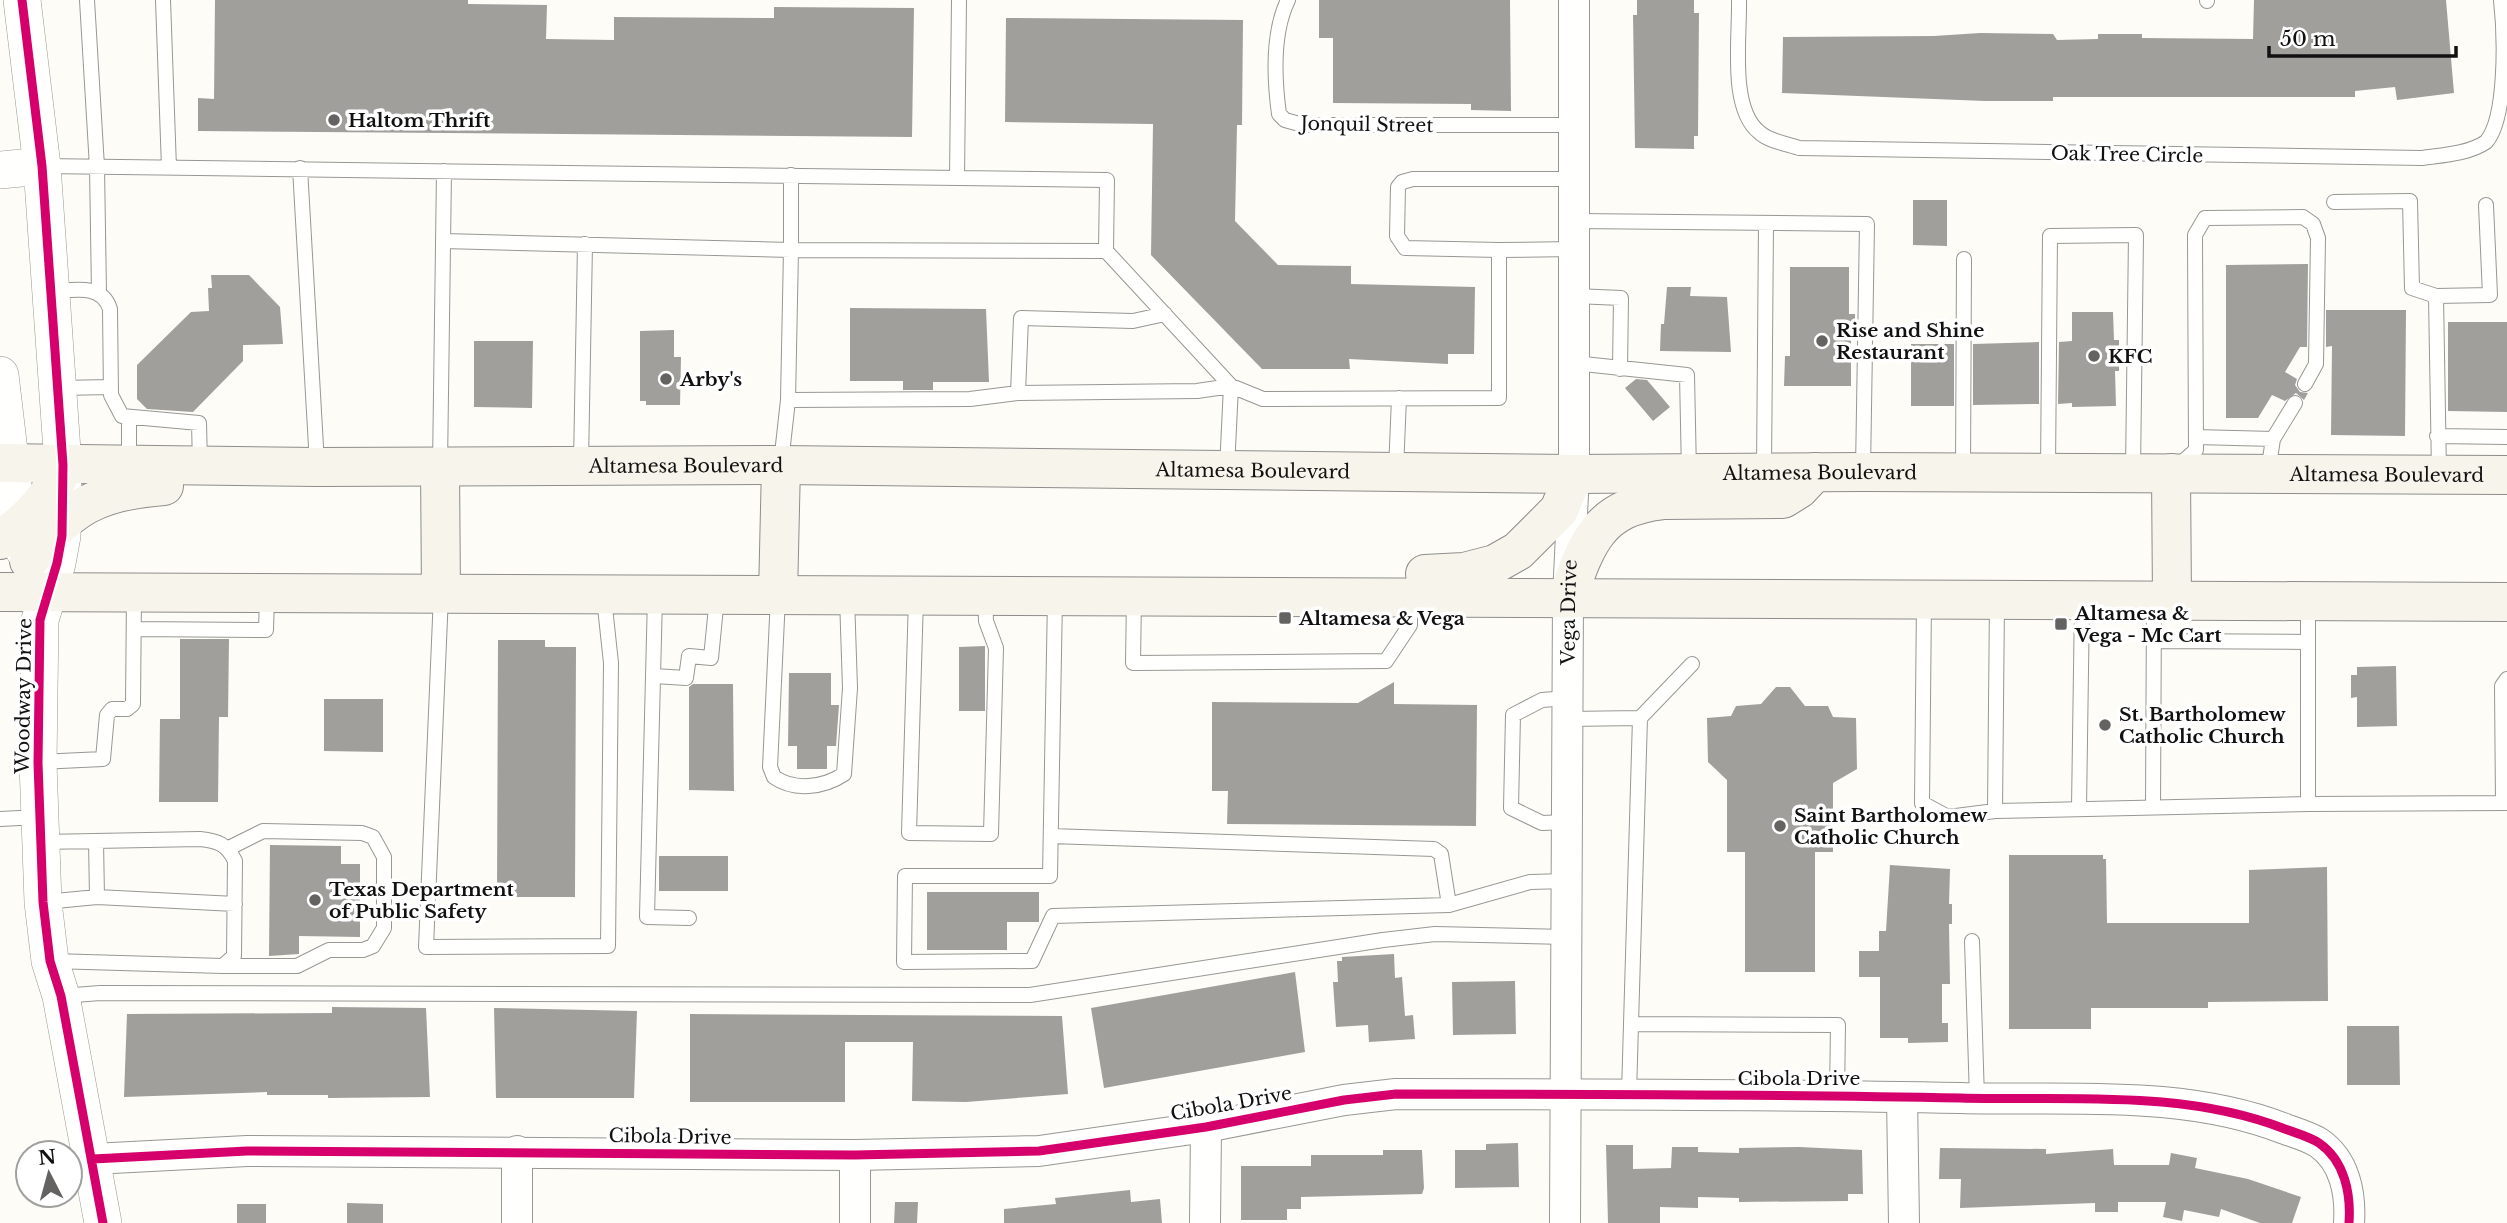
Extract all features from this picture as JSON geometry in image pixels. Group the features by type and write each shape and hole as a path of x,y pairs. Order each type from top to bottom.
{"main road":[{"name":"Altamesa Boulevard","path":"5,463 317,467 781,465 1574,474 2171,473 2270,457 2439,475 2507,475"},
{"path":"0,592 23,555 55,489 63,465"},
{"path":"778,596 781,465"},
{"path":"23,555 88,502 115,491 279,480 317,467"},
{"path":"440,467 441,594"},
{"path":"1568,596 1585,548 1600,526 1621,510 1644,502 1663,500 1783,499 1815,472"},
{"path":"2163,600 2171,473"},
{"path":"1293,596 1337,579 1371,573 1464,572 1494,564 1518,551 1559,510 1574,474"},
{"path":"23,555 134,592 2507,602"}],"street":[{"path":"22,0 42,166 63,465 62,524"},
{"name":"Vega Drive","path":"1564,1223 1568,596 1574,474 1574,0"},
{"path":"0,170 42,166"},
{"name":"Woodway Drive","path":"0,375 5,463 23,555 40,620 38,762 43,902 50,961 61,996 103,1223"},
{"name":"Cibola Drive","path":"93,1159 247,1152 855,1155 1039,1152 1206,1127 1345,1100 1396,1094 1837,1096 2180,1103 2228,1110 2317,1142 2333,1155 2347,1184 2351,1199 2349,1223"},
{"path":"1902,1097 1904,1223"},
{"path":"1205,1223 1206,1127"},
{"path":"517,1152 517,1223"},
{"path":"855,1155 855,1223"}],"lane":[{"path":"88,0 97,167 99,293"},
{"path":"163,0 169,168"},
{"path":"957,178 959,0"},
{"name":"Jonquil Street","path":"1288,0 1278,20 1275,82 1279,114 1285,120 1303,125 1574,125"},
{"name":"Oak Tree Circle","path":"1740,0 1740,102 1751,124 1760,134 1800,148 2422,158 2461,152 2485,142 2496,130 2504,114 2506,40 2501,0"},
{"path":"42,166 1107,180 1106,251 1231,386 1263,399 1499,398 1499,250"},
{"path":"300,169 317,467"},
{"path":"440,467 444,171"},
{"path":"781,465 788,400 791,176"},
{"path":"1576,179 1402,181 1398,187 1397,236 1405,248 1499,250 1575,235 1766,223 1867,224 1863,472"},
{"path":"2334,202 2410,201 2412,288 2435,296 2490,295 2486,205"},
{"path":"2171,473 2196,450 2195,235 2205,218 2303,216 2313,224 2318,239 2316,364 2305,384"},
{"path":"1764,472 1766,223"},
{"path":"2048,472 2050,236 2136,235 2133,473"},
{"path":"443,241 791,250 1106,251"},
{"path":"581,466 584,244"},
{"path":"1963,472 1964,259"},
{"path":"51,292 84,289 99,293 107,299 110,309 111,387 117,409 129,419 199,424 200,466"},
{"path":"1575,296 1621,298 1620,369"},
{"path":"2435,296 2439,475"},
{"path":"1018,393 1021,318 1133,321 1165,314"},
{"path":"1574,363 1687,375 1689,473"},
{"path":"788,400 970,399 1018,393 1198,391 1231,386"},
{"path":"1227,470 1231,386"},
{"path":"58,388 111,387"},
{"path":"1396,472 1399,398"},
{"path":"2196,437 2270,457 2295,403"},
{"path":"129,419 129,465"},
{"path":"2437,436 2507,437"},
{"path":"38,762 103,759 107,715 112,709 127,709 134,704 134,592"},
{"path":"134,629 266,630 267,593"},
{"path":"441,594 426,947 608,946 611,663 603,595"},
{"path":"655,595 648,917 689,918"},
{"path":"654,676 686,678 689,656 711,658 717,596"},
{"path":"778,596 771,767 774,777 796,786 828,783 844,774 850,688 847,596"},
{"path":"916,596 909,833 991,834 996,648 986,621 985,596"},
{"path":"1055,596 1049,876 905,876 904,962 1032,961 1053,916 1449,905 1530,882 1566,881"},
{"path":"1134,596 1133,663 1386,661 1410,625 1410,596"},
{"path":"1924,598 1922,803 1948,817 1995,811 2079,808 2505,803 2502,686 2507,678"},
{"path":"1995,811 1997,599"},
{"path":"2079,808 2082,599"},
{"path":"2153,807 2154,640 2163,600"},
{"path":"2308,601 2308,804"},
{"path":"2154,640 2308,642"},
{"path":"1629,1094 1640,718 1692,664"},
{"path":"1567,822 1542,823 1511,808 1513,715 1542,700 1567,708 1640,718"},
{"path":"0,819 96,841 200,839 217,841 229,848 235,861 234,956 223,966"},
{"path":"50,961 223,966 303,965 321,952 373,946 384,928 384,857 373,837 362,833 262,831 229,848"},
{"path":"1051,836 1434,849 1441,853 1446,866 1449,905"},
{"path":"96,841 97,897"},
{"path":"43,902 97,897 235,904"},
{"path":"61,996 100,993 1030,995 1435,934 1566,937"},
{"path":"1972,941 1977,1098"},
{"path":"1631,1024 1838,1025 1837,1096"}],"building":[{"path":"215,0 468,0 468,4 547,5 546,39 614,40 614,17 774,18 774,7 914,8 912,137 198,131 198,98 214,99"},
{"path":"1319,0 1510,0 1511,111 1471,110 1471,104 1333,103 1333,38 1319,38"},
{"path":"1637,0 1694,0 1694,13 1699,13 1698,136 1694,136 1694,149 1635,148 1633,15 1637,15"},
{"path":"2254,0 2446,0 2454,93 2397,100 2395,87 2355,91 2355,97 2053,97 2053,101 1985,101 1782,93 1783,37 1980,33 2053,34 2057,40 2098,39 2098,34 2142,34 2142,38 2253,39"},
{"path":"1006,18 1243,20 1242,125 1237,125 1235,221 1278,265 1351,266 1351,284 1475,287 1474,354 1448,354 1448,364 1349,359 1350,369 1262,369 1151,255 1153,124 1005,122"},
{"path":"1913,200 1947,200 1947,246 1913,245"},
{"path":"2308,264 2307,347 2300,347 2285,372 2297,379 2295,385 2300,392 2308,393 2304,400 2296,393 2285,401 2272,395 2258,418 2226,418 2226,265"},
{"path":"1790,267 1849,267 1849,314 1855,314 1855,334 1851,334 1851,386 1784,386 1785,356 1790,356"},
{"path":"211,275 249,275 280,307 283,344 243,345 243,361 193,412 147,409 137,399 137,365 191,312 209,311 208,288 212,288"},
{"path":"1667,287 1691,287 1690,296 1727,297 1731,352 1660,351"},
{"path":"850,308 986,309 989,382 933,382 933,390 903,390 903,381 850,381"},
{"path":"2326,310 2406,310 2405,436 2331,435 2332,346 2326,347"},
{"name":"KFC","path":"2072,312 2113,312 2114,340 2119,340 2119,371 2115,371 2116,406 2072,407 2072,403 2058,404 2059,342 2072,341"},
{"path":"2448,322 2507,322 2507,412 2448,411"},
{"path":"674,330 674,357 681,357 680,405 646,405 646,401 640,401 640,331"},
{"path":"474,341 533,341 532,408 474,407"},
{"path":"2039,342 2039,404 1973,405 1973,344"},
{"path":"1911,344 1954,344 1954,406 1911,406"},
{"path":"1636,379 1647,380 1670,407 1653,421 1625,388"},
{"path":"180,639 229,639 228,717 219,717 218,802 159,802 160,719 180,719"},
{"path":"498,640 545,640 545,647 576,647 575,897 497,897"},
{"path":"985,646 985,711 959,711 959,647"},
{"path":"2396,666 2397,726 2357,727 2357,697 2351,698 2351,675 2357,675 2357,667"},
{"path":"789,673 831,673 831,705 839,705 836,746 827,746 827,769 797,769 797,746 788,746"},
{"path":"1394,682 1394,704 1477,705 1476,826 1227,824 1228,791 1212,791 1212,702 1358,703"},
{"path":"693,684 733,684 734,791 689,790 689,687"},
{"name":"Saint Bartholomew Catholic Church","path":"1776,687 1790,687 1805,706 1828,706 1833,717 1856,718 1857,769 1833,783 1833,852 1815,852 1815,972 1745,972 1745,852 1727,852 1727,780 1708,762 1707,718 1731,716 1736,706 1761,704"},
{"path":"324,699 383,699 383,752 324,751"},
{"name":"Texas Department of Public Safety","path":"270,845 341,846 341,864 360,864 360,937 299,936 299,954 269,956"},
{"path":"2009,855 2103,855 2103,859 2106,859 2107,923 2249,923 2249,870 2327,867 2328,1001 2208,1002 2208,1008 2091,1008 2091,1029 2009,1029"},
{"path":"659,856 728,856 728,891 659,891"},
{"path":"1890,865 1950,869 1950,984 1942,984 1942,1023 1948,1023 1948,1042 1908,1043 1908,1038 1880,1038 1880,977 1859,977 1859,951 1879,951 1879,931 1886,931"},
{"path":"927,892 1039,892 1039,922 1007,922 1007,950 927,950"},
{"path":"1394,954 1395,978 1402,977 1405,1016 1413,1015 1415,1039 1369,1042 1368,1025 1336,1027 1333,982 1338,982 1337,961 1342,961 1342,957"},
{"path":"1295,972 1305,1052 1104,1088 1091,1008"},
{"path":"1515,981 1516,1034 1453,1035 1452,982"},
{"path":"332,1007 426,1008 430,1097 328,1098 328,1095 267,1095 267,1092 124,1097 127,1014 332,1013"},
{"path":"494,1008 637,1011 634,1098 496,1098"},
{"path":"690,1014 1062,1016 1068,1094 966,1102 912,1101 913,1042 845,1042 845,1102 690,1102"},
{"path":"2347,1026 2399,1026 2400,1085 2347,1085"},
{"path":"1518,1143 1519,1187 1455,1188 1455,1150 1486,1150 1486,1144"},
{"path":"1606,1145 1633,1145 1633,1169 1671,1168 1672,1147 1698,1147 1698,1152 1739,1153 1739,1148 1862,1150 1863,1194 1848,1194 1848,1201 1739,1202 1739,1198 1698,1197 1698,1208 1660,1207 1660,1223 1608,1223"},
{"path":"1940,1148 2046,1149 2046,1154 2113,1149 2114,1165 2169,1165 2171,1153 2197,1158 2195,1168 2248,1179 2301,1197 2292,1223 2260,1223 2221,1209 2219,1217 2184,1210 2182,1221 2163,1217 2166,1202 2118,1202 2118,1212 2095,1212 2095,1203 1960,1208 1961,1179 1939,1179"},
{"path":"1383,1150 1422,1150 1422,1194 1301,1197 1301,1209 1287,1209 1287,1220 1241,1220 1241,1166 1311,1166 1311,1155 1383,1155"},
{"path":"1130,1190 1131,1202 1160,1199 1162,1223 1004,1223 1004,1209 1056,1204 1055,1198"},
{"path":"895,1202 918,1202 917,1223 894,1223"},
{"path":"347,1203 383,1204 383,1223 347,1223"},
{"path":"237,1204 266,1204 266,1223 237,1223"}],"cycle path":[{"path":"22,0 42,166 63,465 62,536 40,620 38,763 43,902 50,961 61,996 103,1223"},
{"path":"93,1159 247,1151 855,1155 1039,1151 1206,1127 1344,1100 1396,1094 2125,1100 2166,1102 2246,1116 2315,1141 2328,1150 2340,1169 2349,1201 2349,1223"}],"place":[{"name":"Haltom Thrift","path":"334,120"},
{"name":"Rise and Shine Restaurant","path":"1822,341"},
{"name":"KFC","path":"2094,356"},
{"name":"Arby's","path":"666,379"},
{"name":"Altamesa & Vega","path":"1285,618"},
{"name":"Altamesa & Vega - Mc Cart","path":"2061,624"},
{"name":"St. Bartholomew Catholic Church","path":"2105,725"},
{"name":"Saint Bartholomew Catholic Church","path":"1780,826"},
{"name":"Texas Department of Public Safety","path":"315,900"}]}
